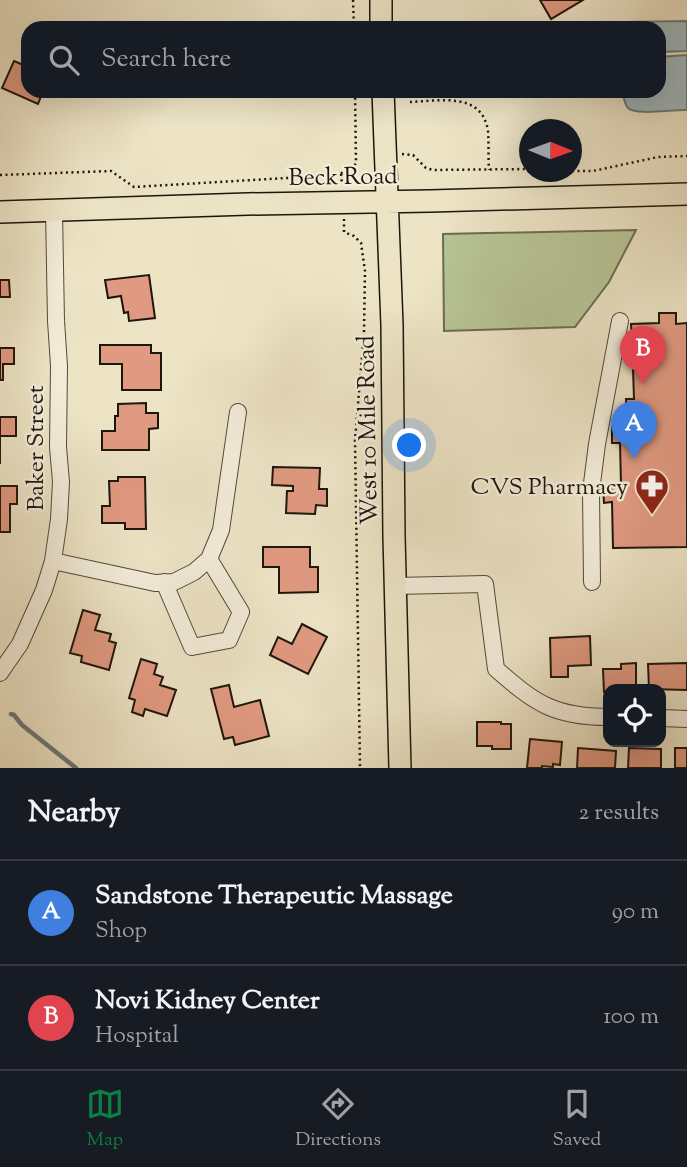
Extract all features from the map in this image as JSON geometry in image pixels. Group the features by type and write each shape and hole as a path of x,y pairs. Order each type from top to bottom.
{"main road":[{"path":"380,0 381,21"},
{"name":"West 10 Mile Road","path":"383,98 392,325 400,768"},
{"name":"Beck Road","path":"0,212 687,194"}],"street":[{"name":"Baker Street","path":"0,673 20,644 44,590 53,561 61,482 54,211"},
{"path":"592,582 591,491 620,321"},
{"path":"53,561 155,583 174,582 194,572 209,559 221,530 238,412"},
{"path":"164,582 192,647 229,640 241,612 209,559"},
{"path":"395,586 485,584 496,669 539,703 555,710 603,718"},
{"path":"666,718 687,719"}],"path":[{"path":"353,0 354,21"},
{"path":"0,175 111,171 134,187 337,175 346,173 356,163 355,98"},
{"path":"410,102 455,100 471,104 485,120 488,131 489,170"},
{"path":"413,155 426,168 433,170 519,169"},
{"path":"582,171 658,157 687,156"},
{"path":"344,232 361,243 365,271 364,332 355,440 360,768"}],"green space":[{"path":"636,230 609,282 575,327 444,331 443,234"}],"water":[{"path":"666,21 687,21 687,51 666,52"},
{"path":"687,55 687,110 647,112 628,108 624,98 666,98 666,56"}],"building":[{"path":"540,0 583,0 551,19"},
{"path":"14,61 21,64 21,96 2,88"},
{"path":"24,98 40,98 38,104"},
{"path":"149,275 155,318 129,321 128,312 124,313 121,296 108,298 105,280"},
{"path":"0,280 9,280 10,297 0,297"},
{"path":"659,313 676,313 676,324 687,323 687,547 613,548 612,502 604,503 603,486 621,485 620,443 612,443 612,427 627,427 626,399 634,399 633,369 640,369 640,340 632,340 631,324 659,323"},
{"path":"100,345 151,345 151,353 161,353 161,390 122,390 122,364 100,364"},
{"path":"0,348 14,348 14,364 3,364 3,380 0,380"},
{"path":"146,403 146,413 158,413 158,428 149,429 149,450 102,450 102,431 115,431 118,404"},
{"path":"0,417 16,417 16,436 0,436"},
{"path":"273,467 320,468 319,489 327,489 327,506 316,505 315,514 286,513 287,491 293,491 293,486 272,485"},
{"path":"118,477 145,477 146,529 125,529 125,523 102,523 102,506 110,506 109,481 118,481"},
{"path":"0,486 17,486 17,504 10,504 10,532 0,532"},
{"path":"263,547 310,547 310,567 318,567 318,592 279,593 279,567 263,567"},
{"path":"83,610 100,615 95,630 111,634 109,641 116,643 109,670 81,662 82,656 70,653"},
{"path":"302,624 327,637 308,674 270,655 278,637 292,644"},
{"path":"590,636 591,665 568,666 568,677 551,677 550,638"},
{"path":"141,659 157,664 154,674 163,677 160,685 176,690 167,716 145,709 143,716 132,712 135,700 129,698"},
{"path":"636,663 636,684 604,684 603,669 621,669 621,664"},
{"path":"687,663 687,690 666,689 666,684 649,684 648,664"},
{"path":"229,685 234,707 260,700 269,736 235,745 233,737 224,739 211,689"},
{"path":"477,722 511,724 511,749 477,746"},
{"path":"530,739 562,742 560,765 527,768"},
{"path":"578,748 616,751 615,768 577,768"},
{"path":"629,748 661,749 661,768 628,768"},
{"path":"675,748 687,748 687,768 675,768"}],"waterway":[{"path":"11,714 76,768"}],"place":[{"name":"Novi Kidney Center","path":"643,384"},
{"name":"Sandstone Therapeutic Massage","path":"634,459"},
{"name":"CVS Pharmacy","path":"652,516"}]}
